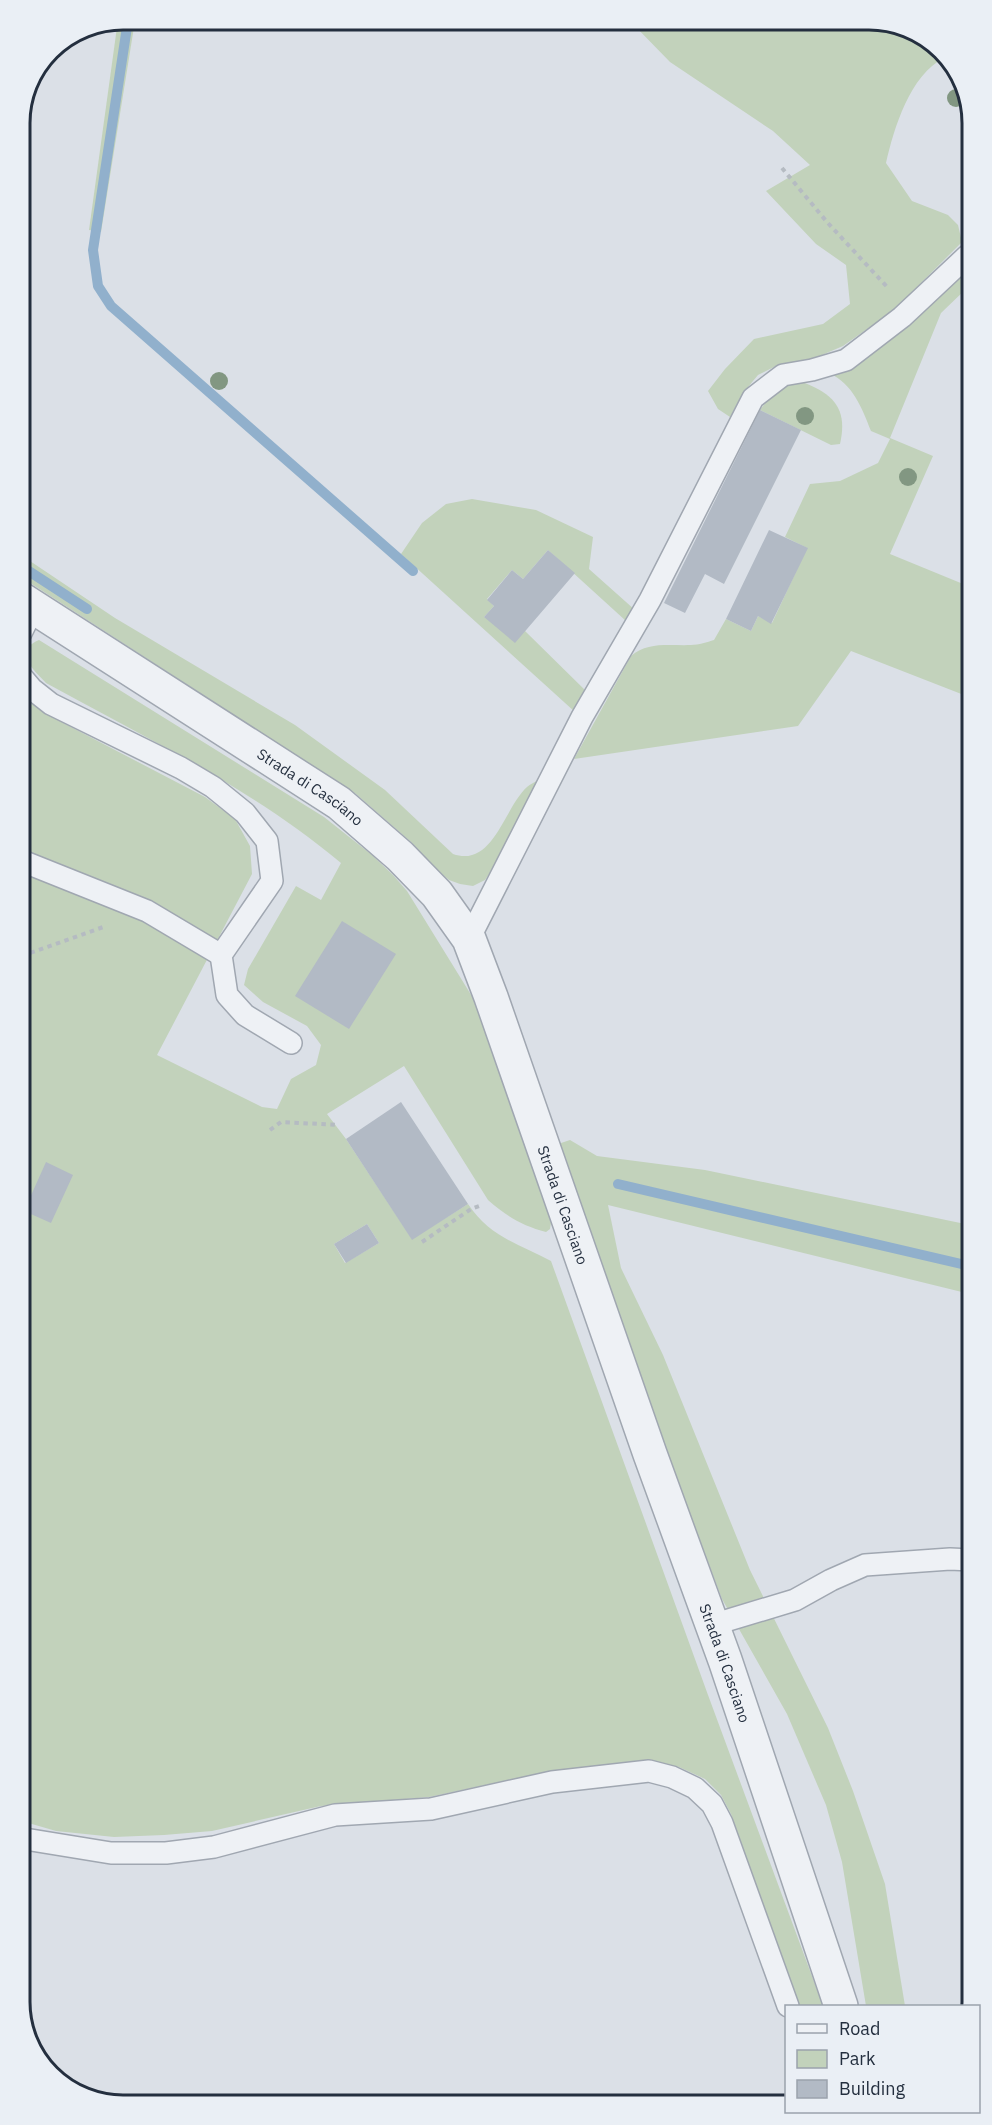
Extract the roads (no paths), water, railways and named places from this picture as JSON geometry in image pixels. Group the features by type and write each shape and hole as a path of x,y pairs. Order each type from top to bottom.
{"street":[{"name":"Strada di Casciano","path":"30,616 339,803 400,856 437,894 469,939 712,1625 840,2005"}],"lane":[{"path":"469,939 582,717 650,600 753,398 783,375 812,370 846,360 902,317 962,261"},
{"path":"30,687 51,704 181,768 213,787 245,813 267,841 272,881 221,955 227,995 245,1015 291,1043"},
{"path":"30,864 147,911 221,955"},
{"path":"712,1625 795,1600 865,1565 962,1560"},
{"path":"30,1840 111,1853 166,1853 214,1847 335,1815 431,1809 552,1782 649,1771 672,1777 695,1788 712,1804 722,1823 787,2005"}],"waterway":[{"path":"127,30 93,250 98,286 111,306 413,571"},
{"path":"30,572 87,609"},
{"path":"618,1184 962,1264"}]}
